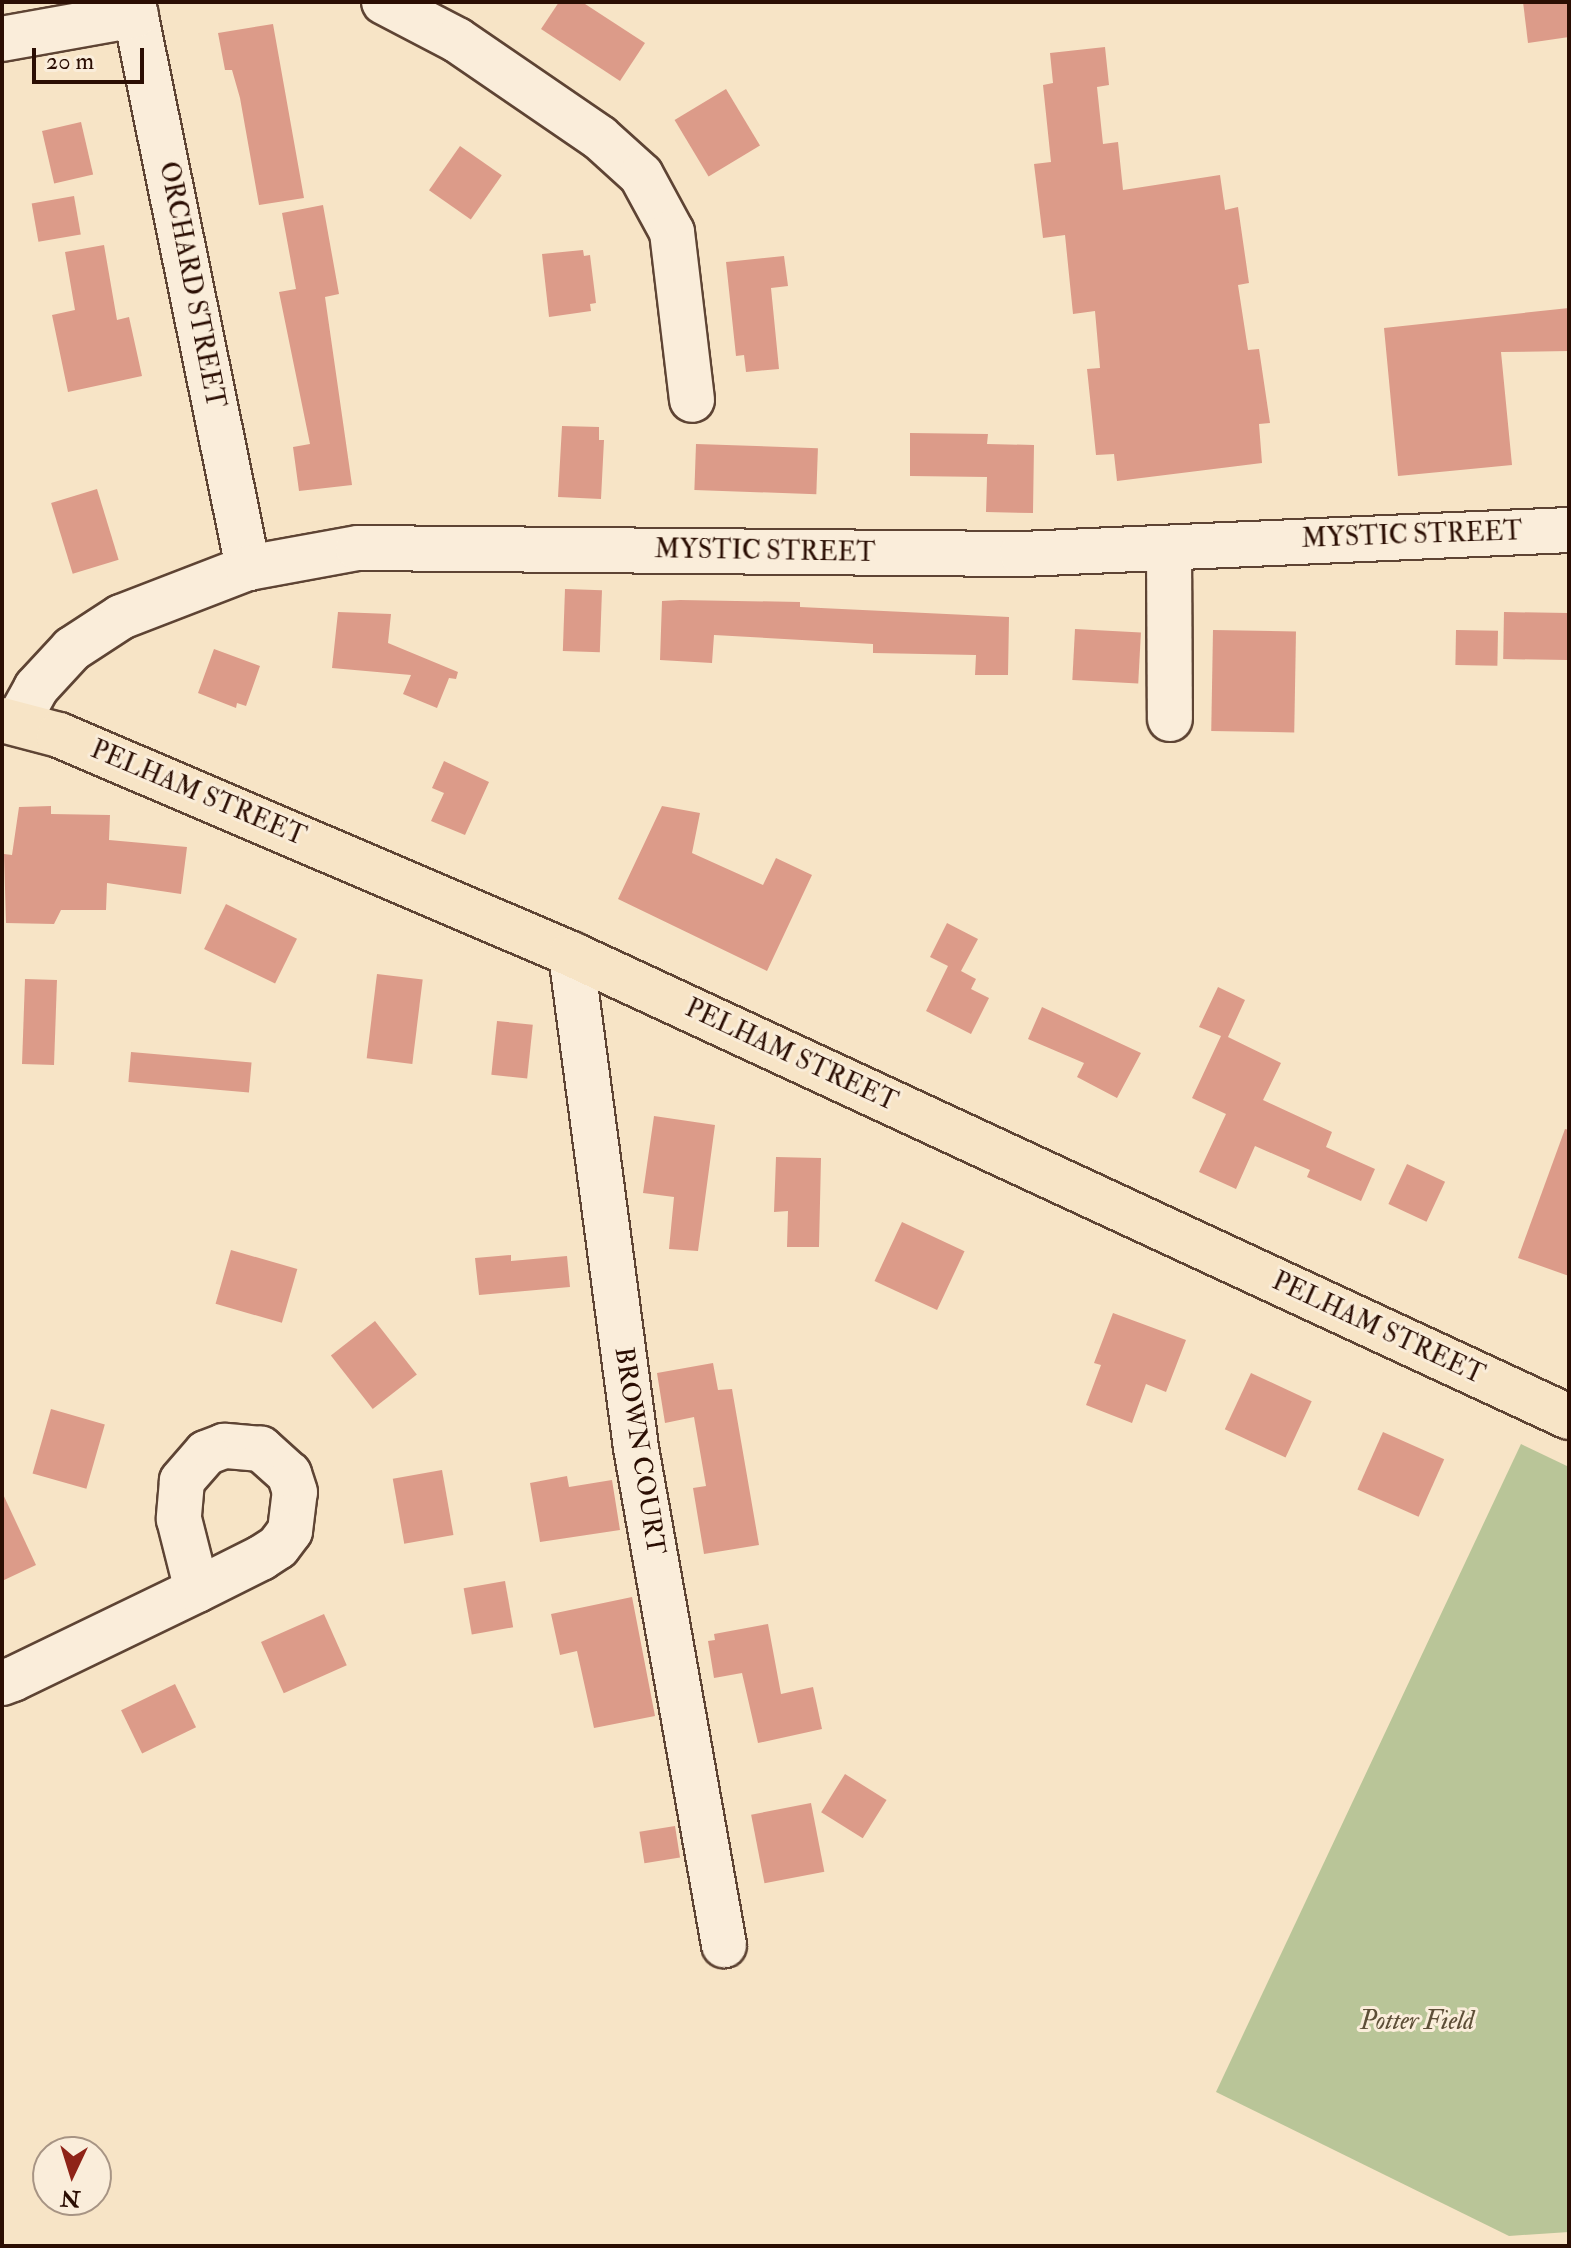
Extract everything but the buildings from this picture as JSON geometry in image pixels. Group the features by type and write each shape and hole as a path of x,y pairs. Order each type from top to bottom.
{"main road":[{"name":"PELHAM STREET","path":"10,721 571,954 1569,1417"}],"street":[{"path":"384,2 457,40 600,138 641,175 672,232 692,400"},
{"path":"2,39 135,8"},
{"name":"ORCHARD STREET","path":"135,8 248,568"},
{"name":"MYSTIC STREET","path":"10,721 72,649 121,617 248,568 301,555 422,546 934,555 1569,530"},
{"path":"1169,548 1170,719"},
{"name":"BROWN COURT","path":"571,954 636,1448 724,1945"},
{"path":"2,1683 197,1590"}],"green space":[{"name":"Potter Field","path":"1521,1444 1569,1467 1569,2232 1509,2236 1216,2092"}]}
